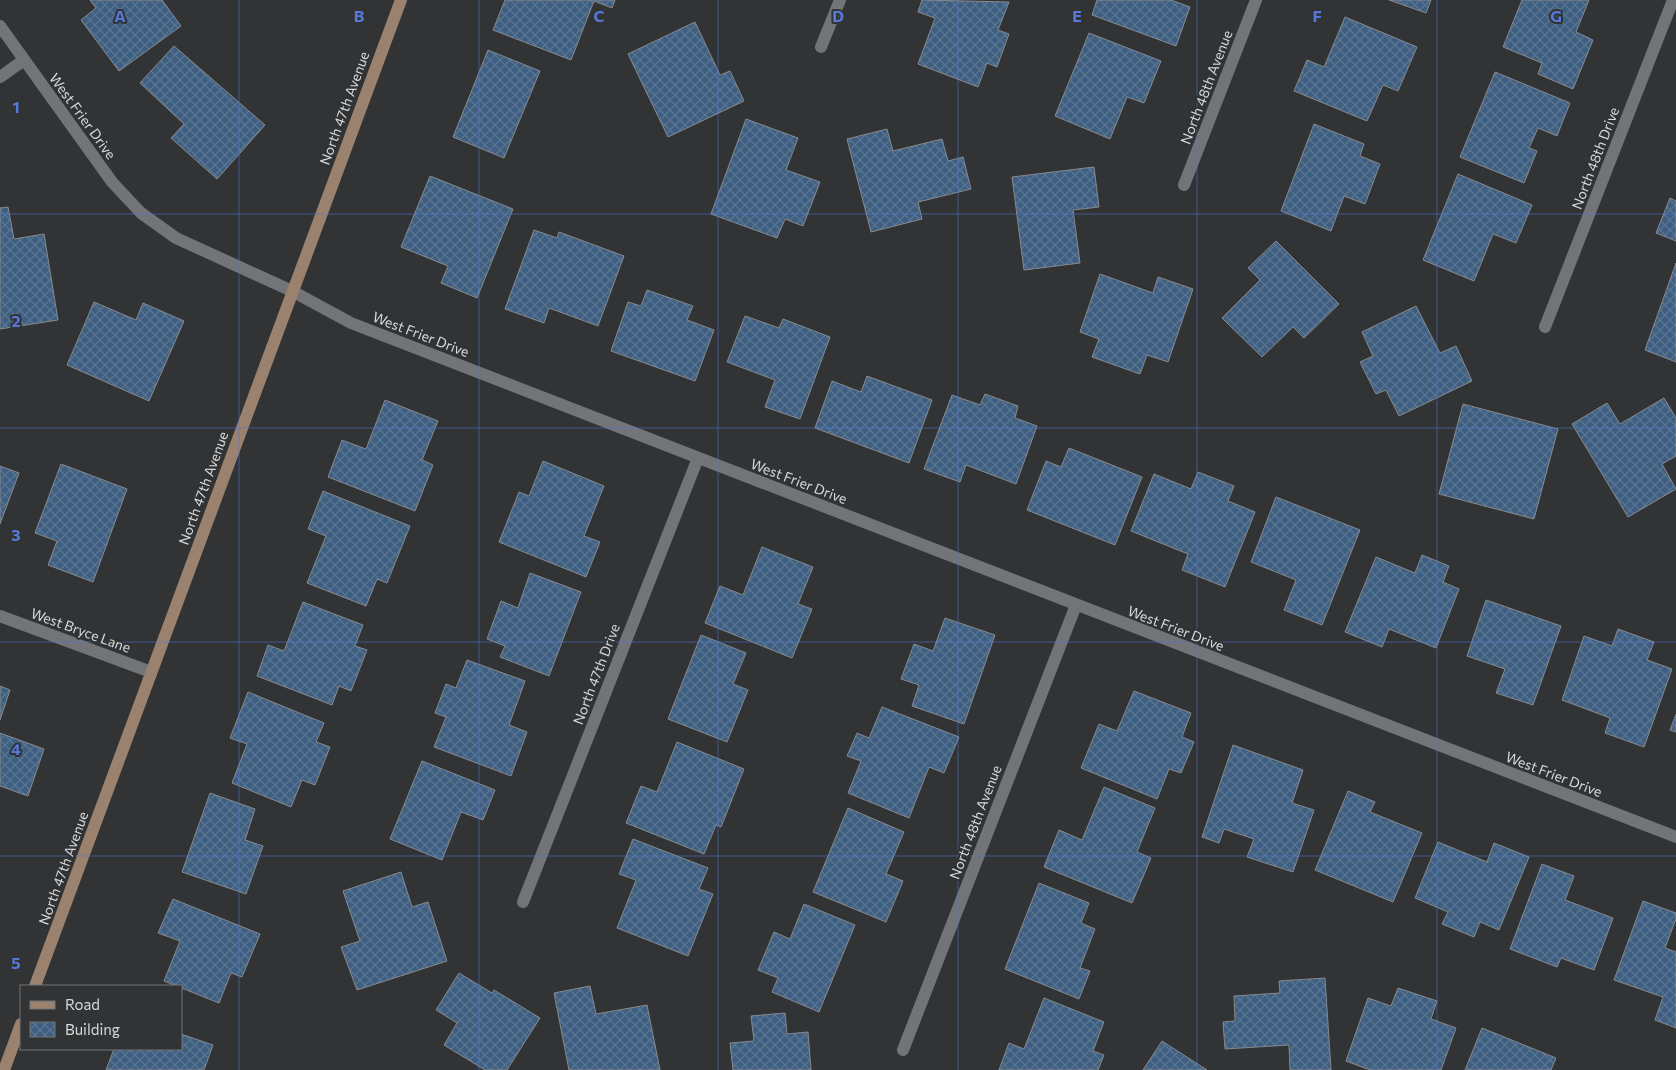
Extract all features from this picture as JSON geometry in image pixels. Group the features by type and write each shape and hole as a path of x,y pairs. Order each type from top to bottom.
{"street":[{"name":"North 47th Avenue","path":"35,985 401,0"},
{"path":"821,47 840,0"},
{"name":"North 48th Avenue","path":"1184,185 1256,0"},
{"name":"North 48th Drive","path":"1545,327 1673,0"},
{"name":"West Frier Drive","path":"0,26 112,182 141,213 176,238 292,291 351,323 1676,837"},
{"path":"0,77 24,60"},
{"name":"North 47th Drive","path":"523,902 698,458"},
{"name":"North 48th Avenue","path":"902,1050 1076,605"},
{"name":"West Bryce Lane","path":"0,616 151,672"},
{"path":"4,1070 20,1027"}],"building":[{"path":"90,0 162,0 181,26 119,71 81,20 96,8"},
{"path":"505,0 615,0 612,8 594,1 571,60 493,30"},
{"path":"922,0 1009,2 998,30 1009,34 997,67 987,63 978,87 918,64 935,18 918,12"},
{"path":"1097,0 1171,0 1190,7 1176,46 1092,15"},
{"path":"1389,0 1431,0 1426,13"},
{"path":"1522,0 1589,0 1576,32 1593,40 1573,89 1538,74 1542,63 1503,47"},
{"path":"1345,17 1417,47 1398,91 1383,85 1367,121 1294,91 1307,60 1324,67"},
{"path":"695,22 720,75 730,71 744,101 668,137 628,54"},
{"path":"1089,33 1161,61 1144,103 1127,97 1110,139 1055,116"},
{"path":"174,46 265,125 217,179 171,138 184,124 140,83"},
{"path":"488,50 540,71 504,158 453,137"},
{"path":"1495,72 1570,103 1557,136 1538,128 1529,148 1537,151 1524,183 1460,157"},
{"path":"746,119 798,138 786,170 820,182 803,226 785,219 777,238 711,214"},
{"path":"1314,124 1364,144 1360,156 1380,164 1365,204 1344,196 1331,231 1281,211"},
{"path":"887,129 893,151 942,139 948,161 963,157 971,189 918,202 922,219 871,232 847,139"},
{"path":"1094,167 1099,207 1073,210 1080,263 1024,270 1012,177"},
{"path":"1458,174 1532,205 1516,243 1493,234 1474,281 1423,260"},
{"path":"430,176 513,209 477,298 441,283 448,266 401,247"},
{"path":"1670,198 1676,201 1676,241 1656,233"},
{"path":"8,207 14,239 44,234 58,320 0,329 0,208"},
{"path":"534,230 557,238 559,232 624,256 598,326 549,308 544,323 505,309"},
{"path":"1276,241 1339,304 1304,338 1293,327 1262,357 1222,318 1260,280 1248,268"},
{"path":"1676,263 1676,362 1645,350"},
{"path":"1100,274 1153,293 1158,277 1193,289 1168,362 1147,355 1140,374 1092,357 1099,339 1080,332"},
{"path":"647,290 693,306 687,320 714,330 695,381 611,351 628,302 641,306"},
{"path":"94,302 136,320 143,303 184,321 149,401 67,365"},
{"path":"1416,306 1440,353 1456,346 1472,381 1399,416 1386,390 1376,394 1360,362 1373,356 1362,332"},
{"path":"745,316 779,328 783,319 830,337 800,419 765,407 775,380 727,362"},
{"path":"867,376 932,400 909,463 815,428 832,381 861,392"},
{"path":"985,394 1018,406 1015,418 1037,426 1016,484 966,465 960,482 924,469 952,395 980,405"},
{"path":"1664,398 1676,418 1676,456 1662,464 1676,489 1628,517 1572,424 1607,403 1620,424"},
{"path":"385,400 438,421 422,460 433,465 415,511 328,477 342,440 366,449"},
{"path":"1463,404 1558,429 1534,519 1439,494"},
{"path":"1069,448 1142,477 1115,545 1027,510 1046,461 1061,467"},
{"path":"543,461 604,486 584,536 600,542 586,577 499,542 519,492 529,496"},
{"path":"61,464 127,489 93,582 48,565 57,541 35,533"},
{"path":"0,466 19,473 0,524"},
{"path":"1198,472 1234,486 1228,501 1255,512 1225,587 1182,570 1188,554 1131,531 1154,474 1191,489"},
{"path":"323,491 410,526 387,583 377,579 366,606 307,583 326,536 308,529"},
{"path":"1276,497 1360,530 1322,625 1284,610 1296,580 1251,562"},
{"path":"762,547 813,567 798,604 812,609 792,658 705,623 720,586 743,595"},
{"path":"1422,555 1449,566 1443,582 1459,589 1436,648 1389,629 1382,647 1345,632 1376,557 1415,573"},
{"path":"530,573 581,592 549,676 500,657 505,646 487,639 501,601 518,608"},
{"path":"1486,600 1561,626 1533,705 1496,693 1505,669 1467,656"},
{"path":"303,602 363,625 355,646 367,650 351,691 339,686 332,705 257,676 268,645 284,651"},
{"path":"945,618 995,635 964,724 912,706 919,685 901,679 914,644 933,651"},
{"path":"1618,629 1654,642 1647,660 1672,669 1644,747 1605,733 1610,718 1562,700 1584,636 1612,646"},
{"path":"701,635 746,653 733,684 748,690 727,742 668,719"},
{"path":"467,660 525,681 509,725 527,732 511,776 434,747 446,717 435,713 446,684 456,688"},
{"path":"0,686 10,690 0,720"},
{"path":"1134,691 1191,713 1182,737 1194,742 1181,773 1169,769 1157,799 1081,768 1099,724 1117,731"},
{"path":"248,692 324,723 316,742 330,747 315,785 302,780 291,807 232,783 247,744 230,738"},
{"path":"882,707 959,737 944,773 929,767 909,818 848,793 861,761 847,756 857,733 869,738"},
{"path":"1676,714 1676,732 1670,730"},
{"path":"0,733 44,749 28,796 0,786"},
{"path":"677,742 744,769 721,827 716,825 704,854 626,823 641,786 657,792"},
{"path":"1233,745 1303,770 1292,803 1314,810 1293,872 1247,857 1254,839 1224,829 1219,843 1202,837"},
{"path":"422,761 495,790 483,820 461,812 442,860 390,839"},
{"path":"1104,787 1155,808 1137,852 1151,858 1132,903 1044,867 1059,830 1082,840"},
{"path":"1348,791 1375,802 1370,812 1422,833 1393,902 1315,870"},
{"path":"210,793 255,809 245,840 263,846 246,894 182,872"},
{"path":"848,808 904,832 886,874 903,881 886,922 813,892"},
{"path":"633,839 708,868 699,889 713,894 688,956 617,928 636,880 619,874"},
{"path":"1438,842 1487,862 1494,843 1529,857 1499,930 1480,922 1474,937 1442,924 1448,912 1415,898"},
{"path":"1542,864 1574,876 1565,900 1613,918 1594,970 1561,958 1557,967 1510,949"},
{"path":"401,872 412,907 428,902 447,961 357,990 341,947 360,941 343,891"},
{"path":"1039,883 1089,903 1081,923 1095,929 1080,968 1090,971 1079,999 1005,969"},
{"path":"173,899 260,934 242,977 231,973 219,1003 182,988 182,985 174,985 164,981 180,941 158,933"},
{"path":"1643,901 1676,913 1676,919 1665,948 1676,952 1676,1028 1655,1020 1663,997 1614,980"},
{"path":"804,904 855,925 819,1012 772,992 778,978 758,970 774,932 790,939"},
{"path":"459,973 492,993 494,990 540,1018 507,1070 485,1070 444,1045 457,1023 436,1010"},
{"path":"1325,978 1331,1070 1290,1070 1289,1045 1225,1049 1223,1022 1235,1021 1234,996 1280,993 1279,981"},
{"path":"590,986 596,1014 647,1005 660,1070 569,1070 554,993"},
{"path":"1398,988 1437,1001 1431,1019 1456,1028 1441,1070 1370,1070 1346,1061 1368,998 1391,1006"},
{"path":"1044,998 1104,1022 1093,1051 1104,1055 1098,1070 999,1070 1009,1043 1024,1049"},
{"path":"785,1013 787,1034 808,1032 811,1070 733,1070 730,1043 754,1041 751,1016"},
{"path":"1482,1028 1556,1058 1551,1070 1465,1070"},
{"path":"182,1034 213,1045 204,1070 106,1070 114,1050 182,1050"},
{"path":"1162,1041 1207,1070 1143,1070"}]}
